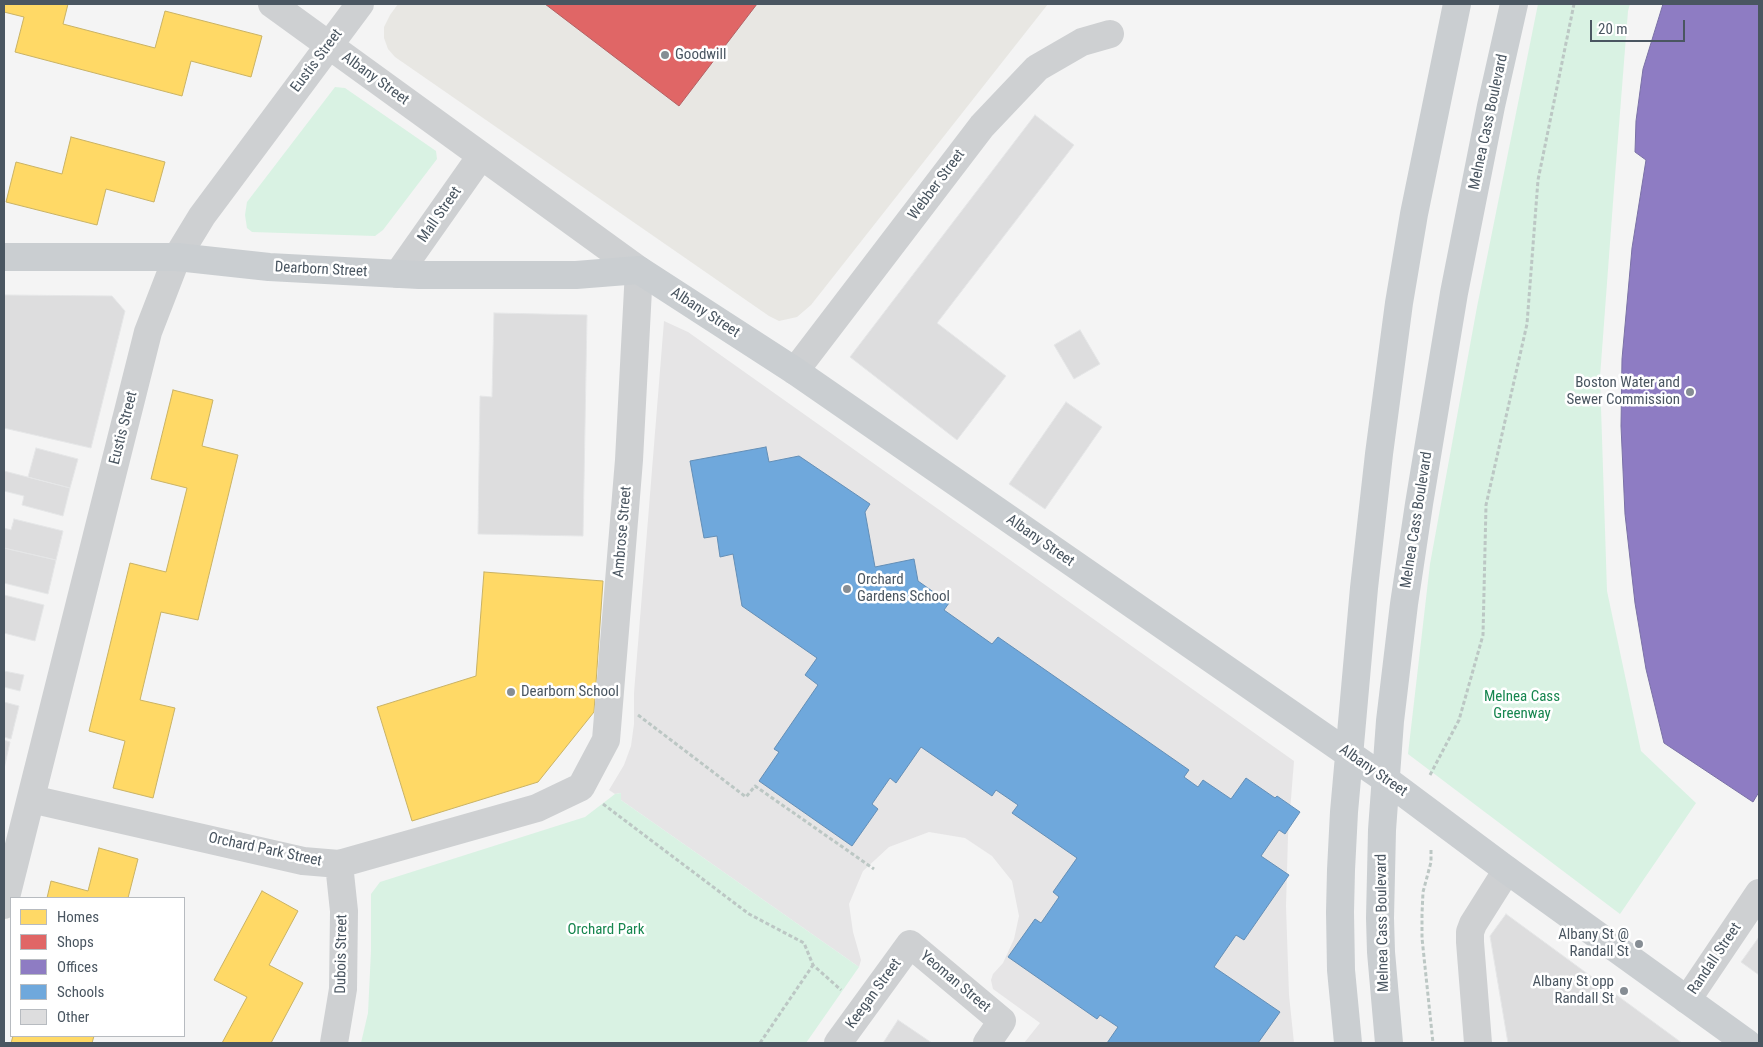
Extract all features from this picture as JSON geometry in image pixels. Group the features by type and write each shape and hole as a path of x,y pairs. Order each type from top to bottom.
{"main road":[{"path":"1348,1043 1341,970 1340,912 1344,812 1362,606 1376,473 1398,313 1414,214 1457,4"},
{"name":"Melnea Cass Boulevard","path":"1389,1043 1381,952 1381,859 1390,721 1404,604 1454,293 1491,106 1514,4"},
{"name":"Dearborn Street","path":"4,257 177,257 269,267 398,274 576,275 639,270"},
{"name":"Albany Street","path":"639,270 795,371 1385,779 1507,870 1747,1043"}],"street":[{"name":"Albany Street","path":"272,4 639,270"},
{"name":"Eustis Street","path":"4,904 148,332 177,257 202,216 360,4"},
{"name":"Webber Street","path":"795,371 982,126 1037,68 1082,42 1110,34"},
{"name":"Mall Street","path":"398,274 481,156"},
{"name":"Ambrose Street","path":"589,794 606,740 629,460 639,270"},
{"name":"Orchard Park Street","path":"31,799 303,862 339,864 589,794"},
{"name":"Dubois Street","path":"334,1043 343,989 344,911 339,864"},
{"path":"1478,1043 1470,932 1473,924 1507,870"},
{"name":"Randall Street","path":"1687,1000 1759,893"},
{"name":"Keegan Street","path":"838,1043 910,944"},
{"name":"Yeoman Street","path":"910,944 1002,1021 987,1043"}],"path":[{"path":"1427,780 1459,720 1483,635 1486,505 1527,324 1538,180 1574,4"},
{"path":"610,693 746,797 755,786 874,869"},
{"path":"589,794 749,914 804,942 813,965 845,994"},
{"path":"1431,862 1423,892 1422,938 1433,1043"},
{"path":"760,1043 813,965"}],"shaded area":[{"path":"398,4 1048,4 811,305 797,317 779,321 769,316 395,57 388,49 384,38 384,27"},
{"name":"Orchard Gardens School","path":"664,321 688,332 1294,761 1288,836 1286,906 1289,995 1294,1043 1024,1043 1040,1023 993,989 991,980 993,974 1003,963 1014,939 1019,916 1012,881 992,856 965,838 929,832 889,847 863,871 849,904 853,932 861,960 859,967 621,800 621,793 615,794 609,790 624,765 631,746 634,724 634,693"}],"green space":[{"name":"Melnea Cass Greenway","path":"1538,4 1630,4 1600,377 1607,591 1641,751 1696,803 1620,914 1408,754 1430,564 1477,307"},
{"path":"335,87 345,88 436,151 437,159 383,230 375,236 252,232 247,228 245,215 247,202"},
{"name":"Orchard Park","path":"621,793 621,800 859,967 806,1043 361,1043 368,1013 371,894 380,882 585,817 615,794"}],"building: Homes":[{"path":"4,4 68,4 63,24 155,48 165,11 262,36 251,77 191,61 182,96 15,52 24,17 4,12"},
{"path":"71,137 165,162 154,202 106,189 97,225 6,202 16,162 62,174"},
{"path":"173,390 213,400 202,446 238,455 198,620 161,612 140,700 175,708 153,798 113,788 125,741 89,731 130,563 166,572 187,488 151,479"},
{"name":"Dearborn School","path":"484,572 603,581 594,712 538,782 412,821 377,707 476,676"},
{"path":"99,848 138,859 128,897 47,897 51,881 88,891"},
{"path":"262,891 298,911 269,965 303,983 271,1043 222,1043 247,997 214,980"},
{"path":"13,1037 94,1037 92,1043 11,1043"}],"building: Shops":[{"name":"Goodwill","path":"545,4 757,4 679,106"}],"building: Offices":[{"name":"Boston Water and Sewer Commission","path":"1663,4 1759,4 1759,792 1753,802 1664,743 1646,669 1635,603 1625,514 1621,426 1622,359 1632,248 1646,160 1635,152 1636,121 1643,69"}],"building: Schools":[{"path":"766,447 769,462 799,456 870,504 865,512 875,567 914,559 918,581 949,603 944,610 992,644 998,637 1189,770 1184,777 1198,787 1203,780 1231,799 1246,778 1300,812 1285,834 1279,830 1261,856 1289,875 1244,940 1236,935 1214,967 1280,1012 1258,1043 1107,1043 1118,1027 1100,1015 1097,1019 1008,957 1035,919 1041,923 1059,897 1053,892 1077,858 1012,813 1018,805 996,790 992,796 921,747 896,783 890,778 872,804 878,809 852,846 759,781 779,752 774,749 818,685 805,675 817,658 742,606 733,554 720,557 717,536 704,538 690,461"}],"building: Other":[{"path":"1035,115 1074,145 937,323 1006,376 957,440 850,357"},
{"path":"4,295 112,296 125,311 91,448 4,428"},
{"path":"494,313 587,315 583,536 478,534 480,396 492,397"},
{"path":"1080,330 1100,364 1074,379 1054,345"},
{"path":"1066,402 1102,427 1045,509 1009,484"},
{"path":"36,448 78,459 70,488 28,477"},
{"path":"4,471 70,488 63,516 22,505 24,496 4,491"},
{"path":"14,519 63,531 56,560 4,548 4,528 11,530"},
{"path":"4,548 56,560 48,594 4,583"},
{"path":"4,595 44,605 35,641 4,633"},
{"path":"4,671 24,675 20,691 4,687"},
{"path":"4,702 19,706 11,739 4,737"},
{"path":"4,740 10,742 4,769"},
{"path":"1506,914 1682,1043 1508,1043 1490,936"},
{"path":"1759,937 1759,975 1741,962"},
{"path":"898,1020 932,1043 883,1043"}],"place":[{"name":"Goodwill","path":"665,55"},
{"name":"Boston Water and Sewer Commission","path":"1690,392"},
{"name":"Orchard Gardens School","path":"847,589"},
{"name":"Dearborn School","path":"511,692"},
{"name":"Albany St @ Randall St","path":"1639,944"},
{"name":"Albany St opp Randall St","path":"1624,991"}]}
